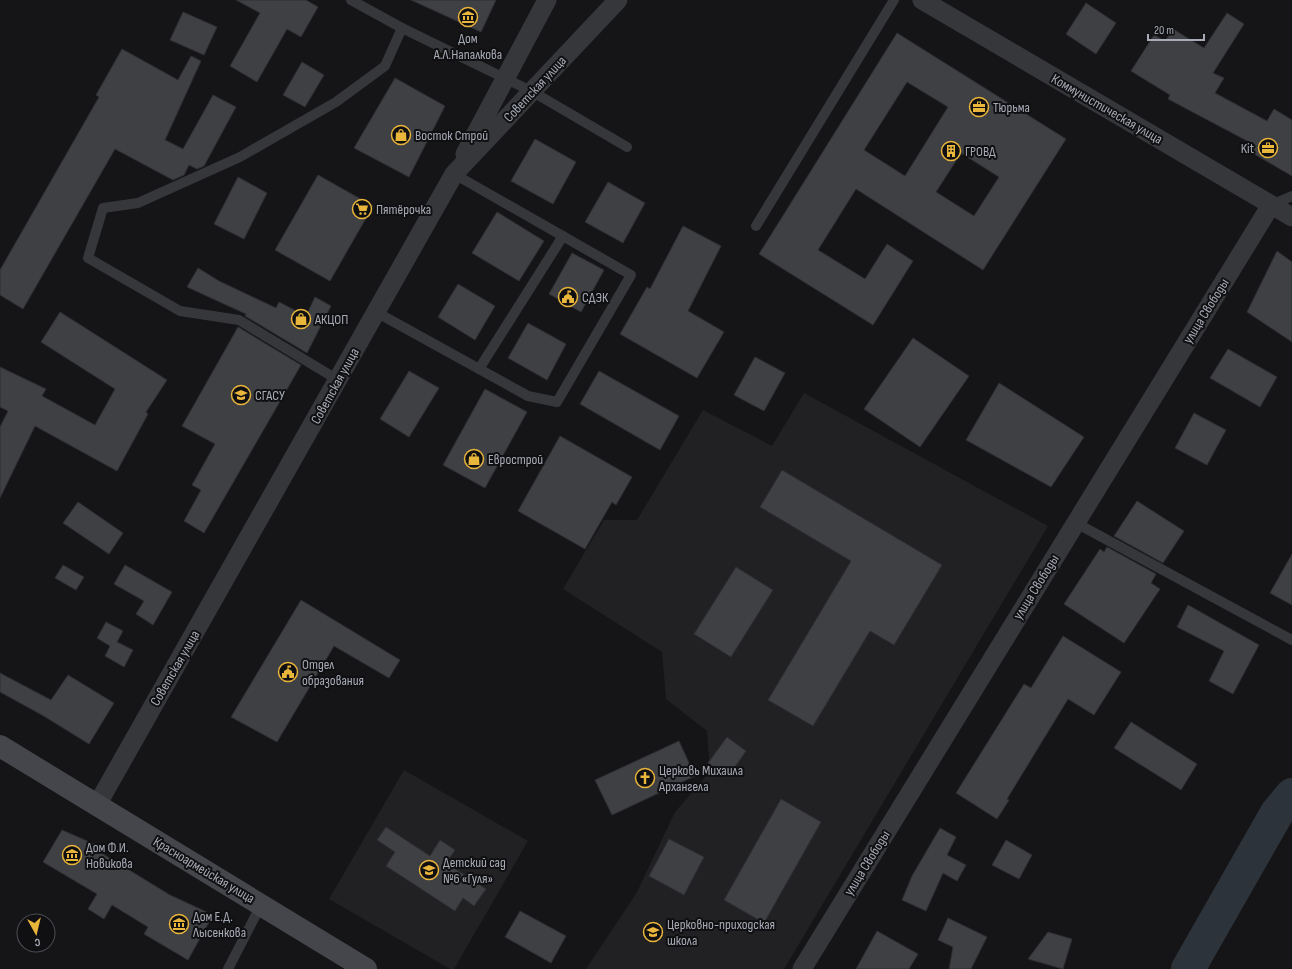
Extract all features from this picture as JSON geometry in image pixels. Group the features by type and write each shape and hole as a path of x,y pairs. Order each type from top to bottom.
{"main road":[{"name":"Красноармейская улица","path":"0,746 366,969"}],"street":[{"path":"454,174 547,0"},
{"name":"Советская улица","path":"97,805 454,174 533,92 618,0"},
{"name":"Коммунистическая улица","path":"922,0 1292,217"},
{"name":"улица Свободы","path":"802,969 1271,205"}],"lane":[{"path":"351,0 402,28 533,92 627,147"},
{"path":"756,226 894,0"},
{"path":"338,380 239,320 180,311 88,258 103,208 138,203 240,157 336,102 386,66 402,28"},
{"path":"376,312 528,396 558,402 631,275 454,174"},
{"path":"1271,205 1292,196"},
{"path":"479,369 563,236"},
{"path":"1076,523 1292,640"},
{"path":"228,969 261,905"}],"shaded area":[{"path":"804,393 1048,526 784,969 586,969 636,894 675,812 710,772 707,731 666,699 662,652 563,589 604,520 637,520 703,410 772,446"},
{"name":"Детский сад №6 «Гуля»","path":"404,770 528,841 454,969 450,969 329,899"}],"building":[{"path":"236,0 306,0 318,7 301,37 287,29 257,82 230,66 260,13"},
{"name":"Дом А.Л.Напалкова","path":"411,0 496,0 481,32"},
{"path":"1086,3 1116,23 1096,54 1066,34"},
{"path":"183,12 217,27 204,55 170,40"},
{"path":"1227,13 1244,24 1213,73 1224,78 1215,93 1267,121 1274,109 1292,120 1292,176 1249,151 1253,144 1168,99 1170,95 1131,71 1154,35 1165,41 1173,29 1204,48"},
{"name":"ГРОВД","path":"897,33 1066,139 983,270 856,189 818,250 865,279 887,244 913,261 873,325 759,254","holes":["907,82 948,107 905,176 864,150","961,153 999,177 974,216 936,192"]},
{"path":"122,49 178,80 191,56 201,61 165,140 183,149 213,95 236,107 204,166 197,169 189,165 184,175 173,180 115,149 23,309 0,295 0,270 99,97 96,95"},
{"path":"302,62 324,75 305,107 283,95"},
{"path":"395,78 445,106 409,177 354,148"},
{"path":"535,139 576,162 553,204 511,181"},
{"path":"318,175 373,206 330,281 275,250"},
{"path":"238,177 267,193 244,239 214,224"},
{"path":"608,182 645,203 623,243 585,222"},
{"path":"497,212 544,241 519,281 472,253"},
{"path":"683,226 721,246 688,311 724,332 697,378 620,334 647,287 650,289"},
{"path":"1277,251 1292,262 1292,342 1247,312"},
{"path":"572,253 604,270 581,312 549,294"},
{"path":"198,268 219,281 276,308 279,302 306,316 315,297 331,306 307,353 245,316 246,314 187,287"},
{"path":"458,284 495,306 475,340 438,317"},
{"path":"60,312 167,380 146,412 148,414 117,471 35,426 0,498 0,427 8,411 0,407 0,367 46,389 42,396 95,425 115,389 41,342"},
{"path":"528,323 566,344 547,380 508,358"},
{"name":"СГАСУ","path":"238,327 301,365 204,533 184,521 201,490 192,485 215,444 182,426"},
{"path":"913,338 969,376 920,447 864,409"},
{"path":"1228,349 1277,377 1260,407 1210,378"},
{"path":"755,357 785,373 764,411 734,395"},
{"path":"409,371 439,388 409,437 380,419"},
{"path":"599,371 679,416 660,450 580,404"},
{"path":"999,383 1084,437 1051,487 966,440"},
{"path":"485,389 527,412 485,488 443,465"},
{"path":"1194,413 1226,430 1207,465 1175,448"},
{"path":"560,436 632,477 616,505 612,502 585,549 518,511"},
{"path":"782,470 942,565 894,645 870,631 813,726 768,700 851,561 760,507"},
{"path":"1137,501 1184,531 1163,563 1114,536"},
{"path":"78,502 123,533 109,554 63,523"},
{"path":"1107,547 1156,574 1151,583 1160,589 1124,643 1064,604 1100,549 1104,552"},
{"path":"1292,554 1292,605 1270,593"},
{"path":"63,565 84,577 76,590 55,578"},
{"path":"125,565 172,592 153,625 136,614 144,601 114,584"},
{"path":"736,567 773,590 731,657 694,634"},
{"name":"Отдел образования","path":"301,600 400,660 389,678 334,646 277,742 231,717"},
{"path":"1188,605 1259,645 1233,694 1209,681 1224,651 1177,627"},
{"path":"106,622 123,631 117,642 133,650 124,667 105,656 110,646 97,638"},
{"path":"1063,636 1121,672 1094,715 1068,699 1007,799 1009,800 997,819 956,793 1024,684 1031,688"},
{"path":"0,673 51,700 68,675 114,703 89,744 42,715 0,692"},
{"path":"1131,722 1197,764 1181,790 1114,748"},
{"path":"727,737 746,751 728,777 708,763"},
{"name":"Церковь Михаила Архангела","path":"679,741 695,776 612,815 595,780"},
{"path":"781,799 821,822 764,923 724,900"},
{"path":"386,827 430,856 440,840 455,850 446,863 486,889 474,906 463,898 455,911 386,866 395,852 377,840"},
{"path":"940,828 956,837 947,855 966,865 957,881 943,873 926,911 902,900 912,876"},
{"path":"62,830 101,847 98,851 170,895 213,915 188,960 144,934 148,927 112,905 104,919 88,909 97,894 43,862"},
{"path":"669,839 704,857 684,895 649,876"},
{"path":"1006,840 1032,855 1019,879 992,865"},
{"path":"520,911 566,936 551,963 505,937"},
{"path":"948,918 987,937 971,969 949,969 953,947 938,940"},
{"path":"877,931 918,954 909,969 856,969"},
{"path":"1048,932 1072,939 1063,969 1028,959"}],"waterway":[{"path":"1188,969 1277,813 1292,795"}],"place":[{"name":"Дом А.Л.Напалкова","path":"468,17"},
{"name":"Тюрьма","path":"979,107"},
{"name":"Восток Строй","path":"401,135"},
{"name":"Kit","path":"1268,148"},
{"name":"ГРОВД","path":"951,151"},
{"name":"Пятёрочка","path":"362,209"},
{"name":"СДЭК","path":"568,297"},
{"name":"АКЦОП","path":"301,319"},
{"name":"СГАСУ","path":"241,395"},
{"name":"Еврострой","path":"474,459"},
{"name":"Отдел образования","path":"288,672"},
{"name":"Церковь Михаила Архангела","path":"645,778"},
{"name":"Дом Ф.И. Новикова","path":"72,855"},
{"name":"Детский сад №6 «Гуля»","path":"429,870"},
{"name":"Дом Е.Д. Лысенкова","path":"179,924"},
{"name":"Церковно-приходская школа","path":"653,932"}]}
